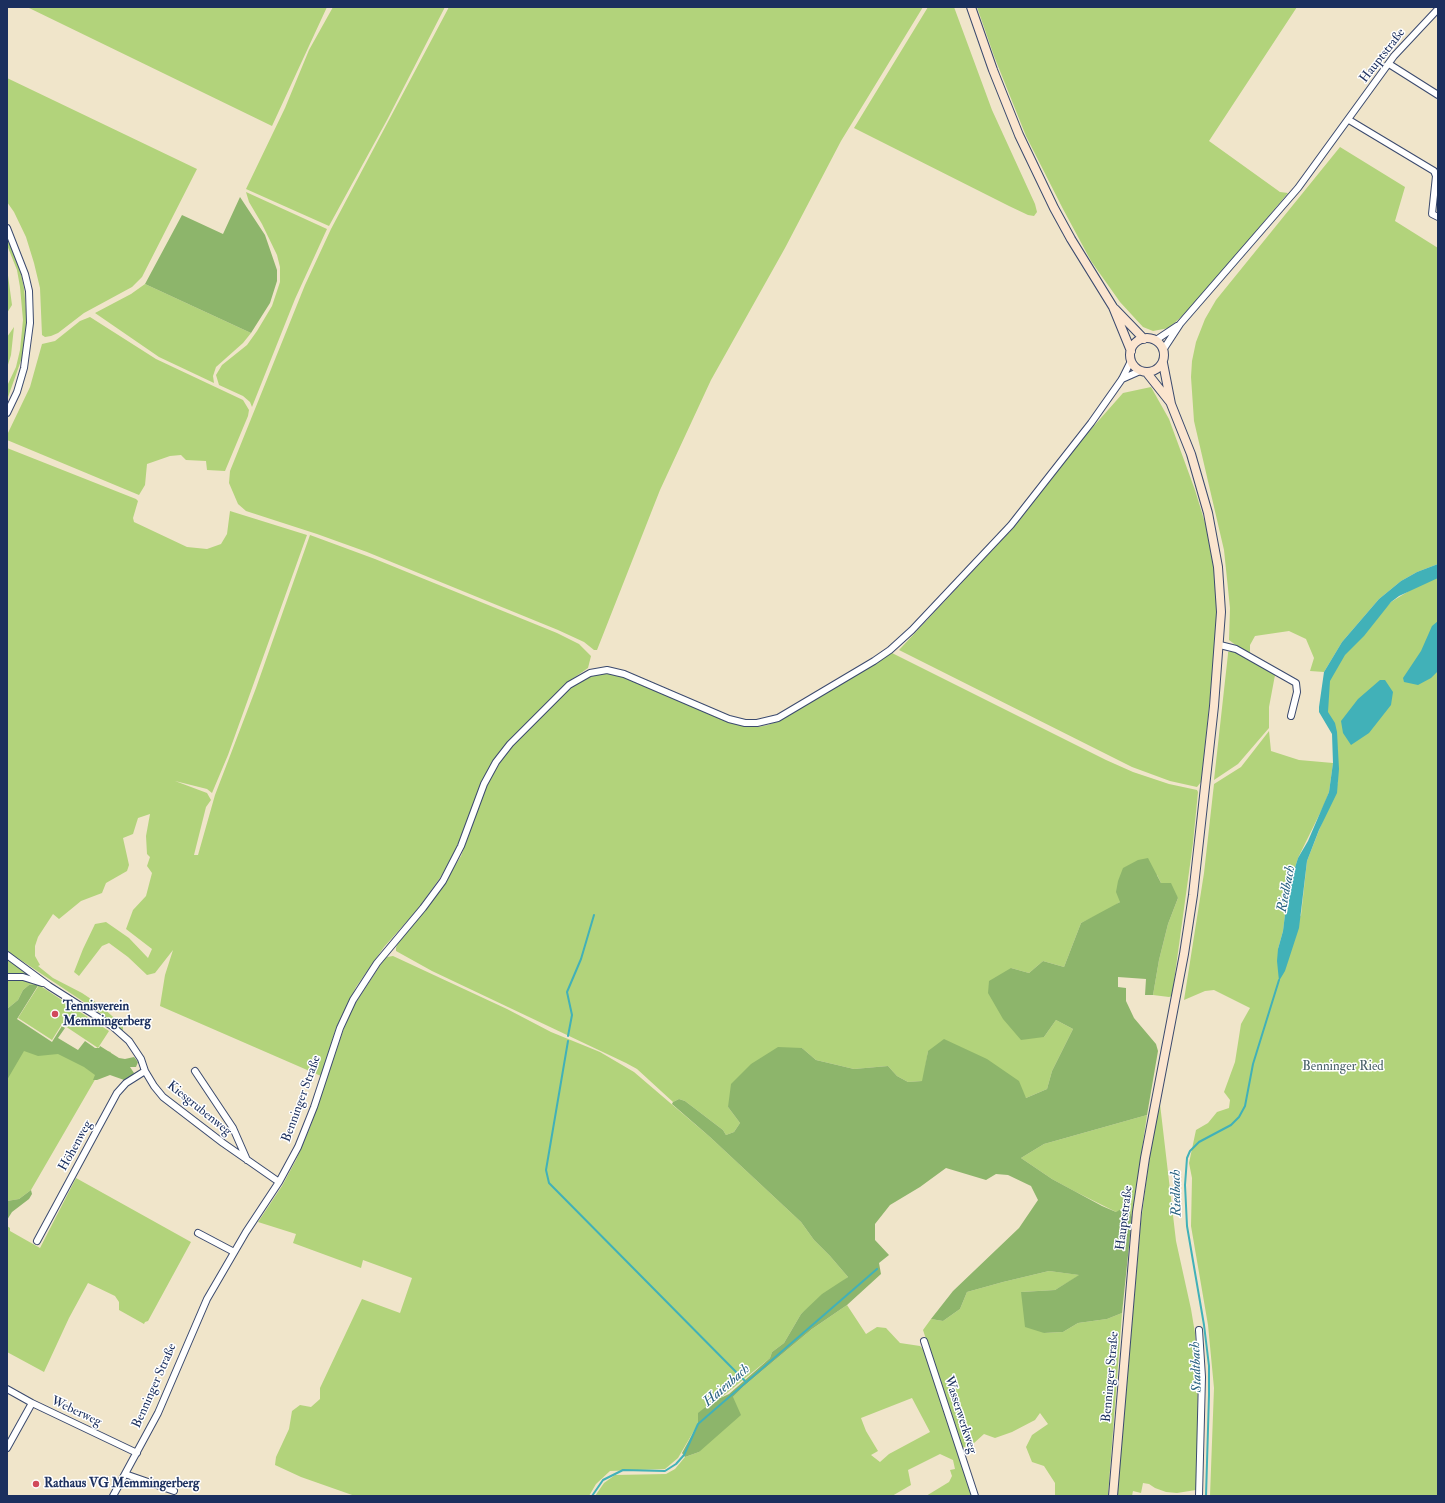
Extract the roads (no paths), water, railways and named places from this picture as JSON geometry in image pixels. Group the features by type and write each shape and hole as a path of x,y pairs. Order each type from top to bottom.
{"main road":[{"path":"970,7 1019,135 1050,202 1113,307 1131,351 1131,361 1172,404"},
{"path":"1113,307 1144,339"},
{"path":"1131,351 1136,343 1144,339 1156,340 1163,350 1163,363 1172,404"},
{"path":"1143,372 1156,370 1163,363"},
{"name":"Hauptstraße","path":"1132,1260 1142,1179 1184,954 1193,895 1220,645 1220,590 1214,540 1196,468 1172,404"},
{"name":"Benninger Straße","path":"1113,1496 1132,1260"}],"street":[{"name":"Hauptstraße","path":"1180,324 1293,193 1349,120 1389,64 1438,9"},
{"path":"1389,64 1438,95"},
{"path":"1349,120 1434,171 1436,176 1432,214 1438,217"},
{"path":"7,228 25,274 29,291 30,323 24,368 17,392 7,413"},
{"path":"1156,340 1180,324"},
{"path":"1163,350 1180,324"},
{"name":"Benninger Straße","path":"113,1496 158,1413 207,1299 234,1252 279,1182 298,1147 340,1028 353,1000 376,963 423,908 443,881 461,846 476,803 492,770 510,744 569,685 590,673 607,670 624,674 729,719 745,723 757,723 778,718 879,657 903,639 923,619 1011,525 1091,423 1122,379 1131,361"},
{"path":"1122,379 1143,372"},
{"path":"1220,645 1236,649 1296,683 1297,692 1291,716"},
{"name":"Kiesgrubenweg","path":"7,955 49,986 112,1026 129,1041 141,1059 145,1071 154,1086 172,1105 279,1182"},
{"path":"7,976 23,977 49,986"},
{"name":"Höhenweg","path":"37,1241 117,1093 126,1083 145,1071"},
{"path":"195,1071 233,1128 247,1160"},
{"path":"198,1233 234,1252"},
{"path":"1199,1330 1202,1377 1199,1496"},
{"name":"Wasserwerkweg","path":"924,1341 975,1496"},
{"name":"Weberweg","path":"7,1389 32,1403 137,1453"},
{"path":"7,1448 32,1403"},
{"path":"125,1474 174,1491"}],"water":[{"path":"1438,564 1438,578 1399,596 1391,602 1364,636 1345,655 1330,681 1328,712 1335,723 1337,732 1339,769 1337,793 1319,830 1307,861 1299,928 1285,971 1279,981 1277,961 1278,949 1283,931 1288,890 1298,858 1308,841 1329,792 1333,763 1332,734 1319,712 1324,672 1342,642 1379,599 1401,581 1417,572"},
{"path":"1438,621 1438,671 1431,678 1418,685 1404,682 1403,678 1421,651 1432,626"},
{"path":"1380,680 1385,680 1393,692 1391,705 1369,733 1351,745 1343,733 1341,721 1358,699"}],"waterway":[{"path":"568,1036 572,1015 567,992 581,959 594,915"},
{"name":"Riedbach","path":"1206,1496 1209,1366 1204,1325 1187,1226 1185,1185 1187,1158 1190,1151 1199,1142 1231,1125 1239,1117 1245,1106 1253,1064 1279,980"},
{"path":"568,1041 546,1170 549,1183 746,1382"},
{"name":"Haienbach","path":"592,1496 603,1480 623,1470 665,1471 676,1464 684,1455 698,1424 877,1269"}],"place":[{"name":"Tennisverein Memmingerberg","path":"55,1014"},
{"name":"Rathaus VG Memmingerberg","path":"36,1484"}],"park label":[{"name":"Benninger Ried","path":"1343,1067"}],"water label":[{"name":"Stadtbach","path":"1197,1367"}]}
